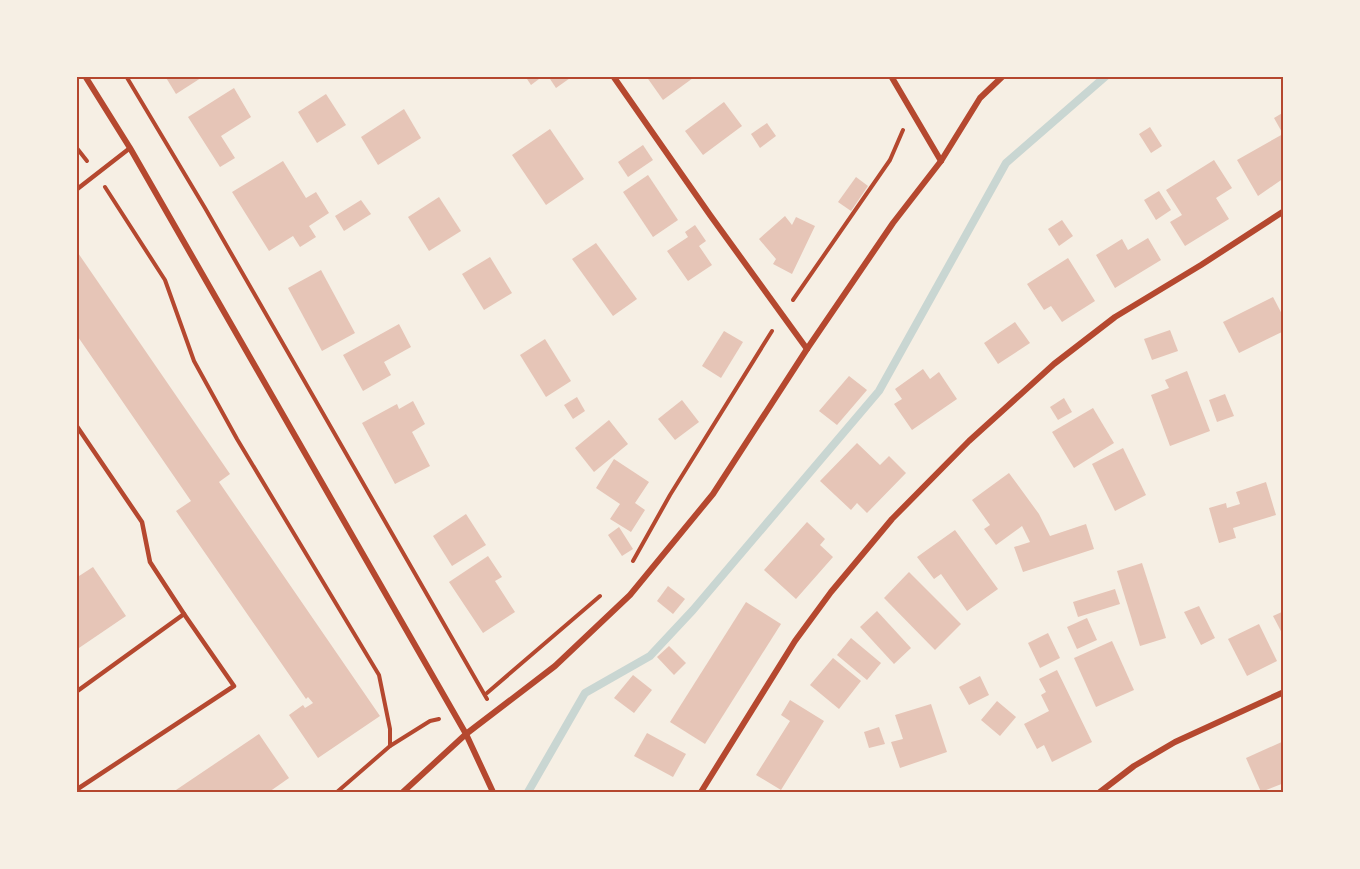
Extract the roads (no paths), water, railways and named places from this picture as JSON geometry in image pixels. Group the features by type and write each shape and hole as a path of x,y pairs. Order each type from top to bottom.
{"street":[{"path":"85,76 130,148 466,734 493,792"},
{"path":"613,76 807,349"},
{"path":"891,76 941,161"},
{"path":"403,792 466,734 555,666 630,595 712,494 893,223 941,161 980,98 1003,76"},
{"path":"701,792 795,641 831,592 892,519 969,441 1054,363 1115,317 1201,266 1284,211"},
{"path":"1100,792 1134,766 1175,742 1284,692"}],"lane":[{"path":"76,190 130,148"},
{"path":"76,425 142,522 150,562 234,686 76,790"},
{"path":"76,692 184,615"}],"waterway":[{"path":"528,792 585,693 650,656 693,610 879,391 1006,163 1106,76"}]}
